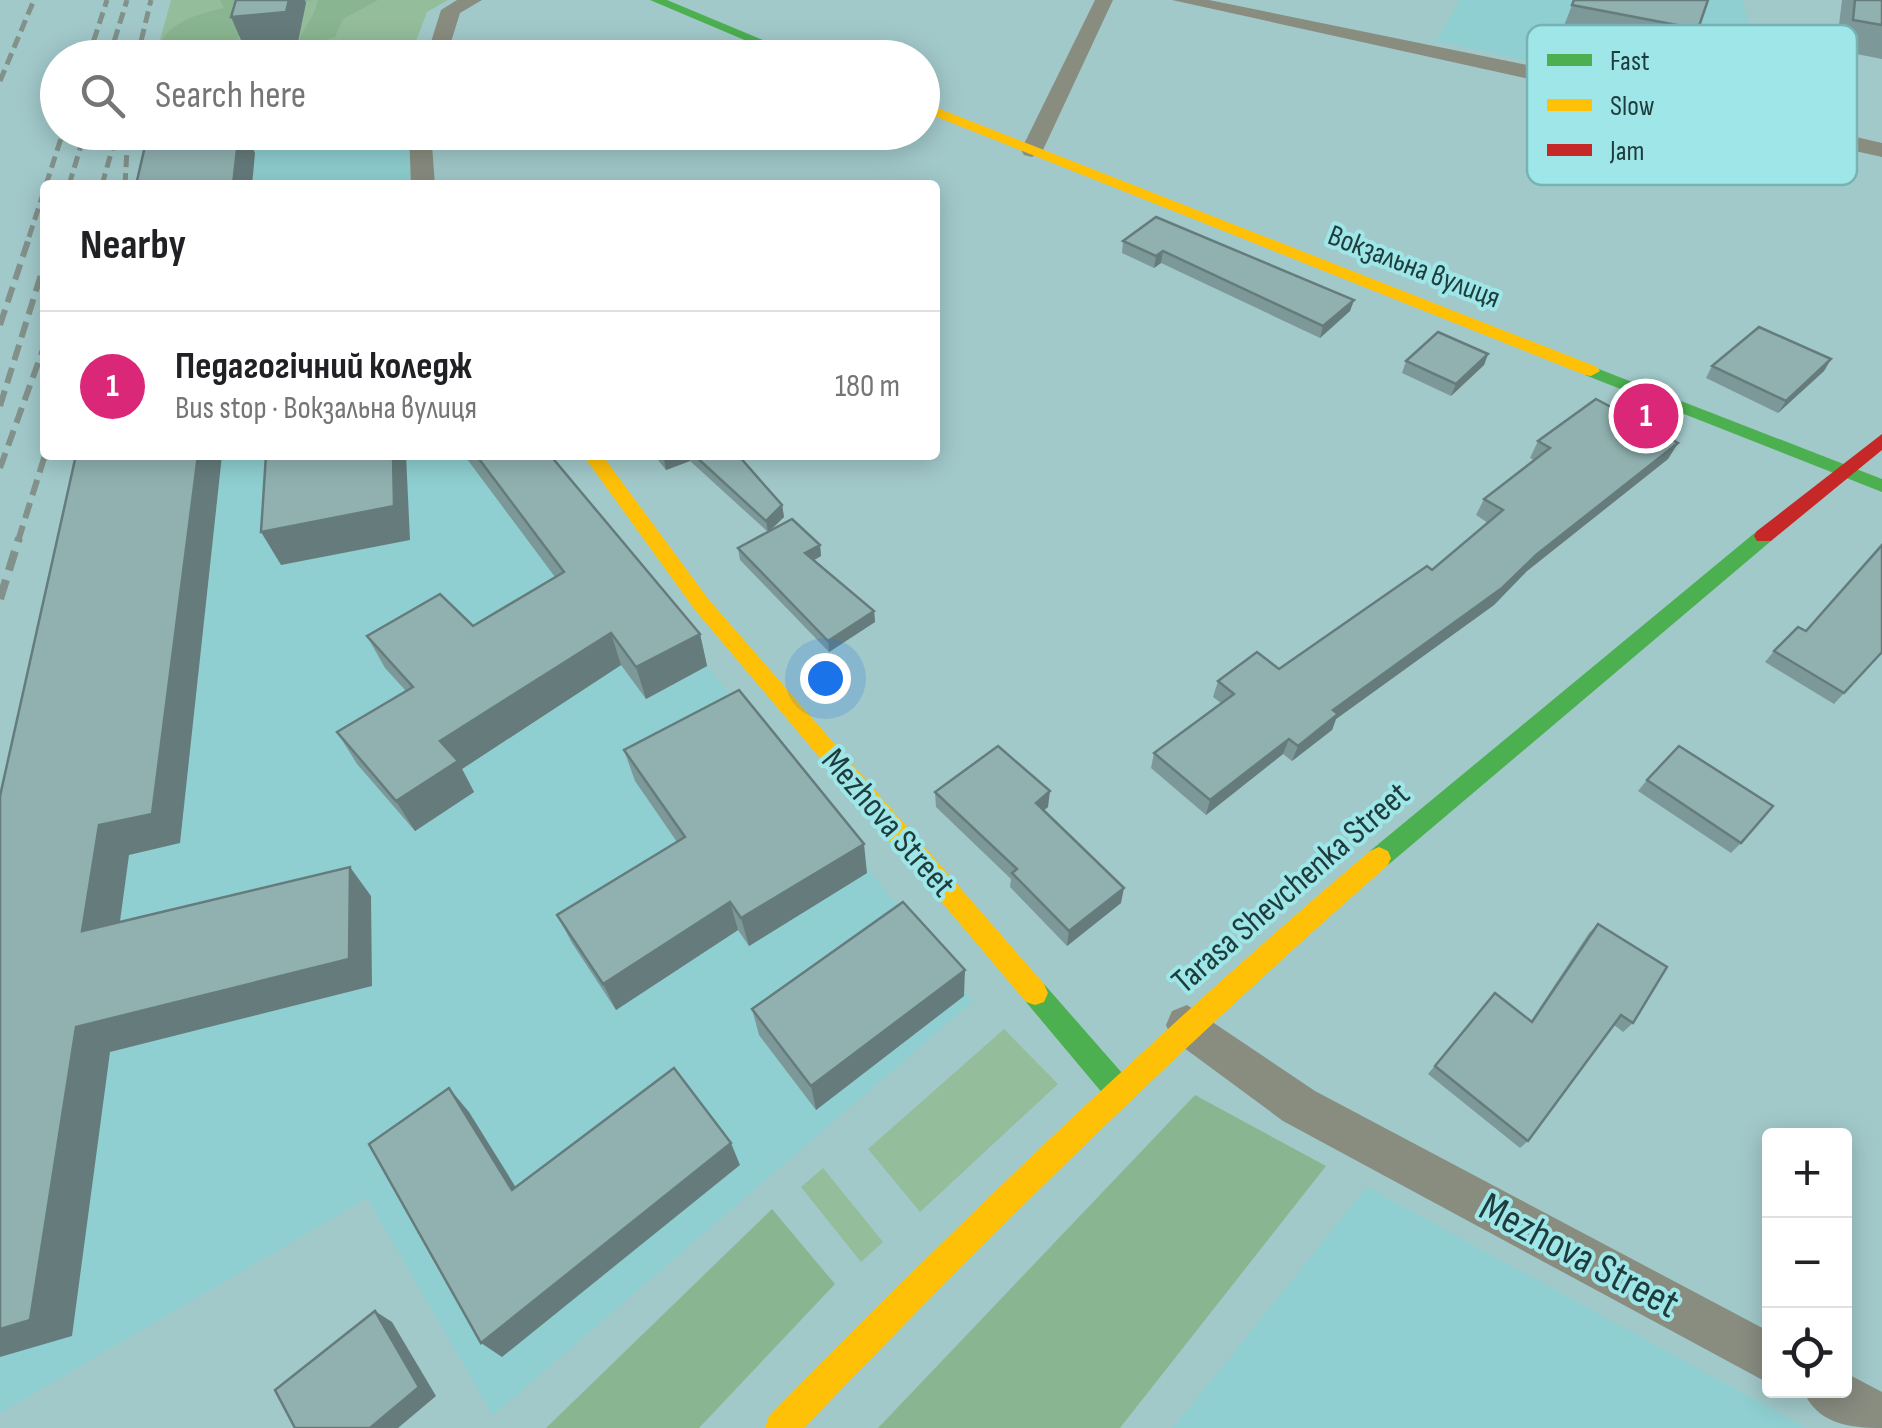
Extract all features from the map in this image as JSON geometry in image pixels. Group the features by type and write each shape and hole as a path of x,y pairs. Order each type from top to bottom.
{"street":[{"path":"442,40 451,10 473,0"},
{"path":"656,0 755,40"},
{"path":"1032,150 1104,0"},
{"path":"1181,0 1527,71"},
{"name":"Вокзальна вулиця","path":"940,113 1882,486"},
{"path":"1857,144 1882,150"},
{"path":"421,150 423,180"},
{"name":"Tarasa Shevchenka Street","path":"781,1428 929,1274 1187,1025 1616,656 1882,440"},
{"name":"Mezhova Street","path":"596,460 702,605 1119,1090"},
{"name":"Mezhova Street","path":"1187,1025 1299,1106 1762,1355"},
{"path":"1842,1398 1882,1420"}],"shaded area":[{"path":"1460,0 1743,0 1749,25 1527,25 1527,60 1436,41"},
{"path":"167,150 409,150 412,180 158,180"},
{"path":"95,460 544,460 973,1001 493,1415 367,1198 0,1413 0,905"},
{"path":"1367,1187 1807,1428 1173,1428"}],"green space":[{"path":"171,0 448,0 427,12 416,40 160,40"},
{"path":"220,0 314,0 248,12 239,40 162,40 181,22 224,8"},
{"path":"318,0 378,0 343,19 335,37 299,40"},
{"path":"1004,1029 1058,1084 920,1212 868,1149"},
{"path":"1195,1095 1326,1166 1120,1428 878,1428"},
{"path":"823,1168 883,1242 861,1262 801,1187"},
{"path":"772,1209 835,1284 699,1428 546,1428"}],"building":[{"path":"236,0 289,0 286,12 231,17"},
{"path":"1574,0 1708,0 1699,25 1677,25 1572,5"},
{"path":"1855,0 1882,0 1882,25 1853,20"},
{"path":"144,150 237,150 234,180 137,180"},
{"path":"1156,217 1354,300 1323,326 1163,251 1156,256 1123,241"},
{"path":"1759,327 1831,359 1786,401 1712,366"},
{"path":"1438,332 1488,354 1456,384 1406,361"},
{"path":"1596,399 1678,443 1536,555 1502,588 1333,710 1338,714 1298,746 1289,739 1210,800 1154,753 1234,694 1218,681 1257,652 1279,669 1427,566 1432,570 1503,510 1484,499 1550,448 1538,441"},
{"path":"75,460 197,460 152,814 99,825 82,931 350,867 349,959 76,1027 30,1320 0,1329 0,796"},
{"path":"266,460 393,460 394,506 261,532"},
{"path":"480,460 554,460 700,634 636,667 611,633 440,741 458,761 396,801 337,732 413,687 367,636 440,594 473,626 564,572"},
{"path":"699,460 742,460 782,505 766,521"},
{"path":"792,519 820,545 805,553 874,611 828,641 738,548"},
{"path":"1882,545 1882,652 1844,693 1774,651 1798,627 1806,631"},
{"path":"739,690 864,844 741,918 730,902 603,984 557,915 685,837 624,750"},
{"path":"998,746 1050,791 1036,803 1124,888 1069,931 1012,873 1017,869 935,792"},
{"path":"1679,746 1773,806 1741,843 1647,780"},
{"path":"903,902 965,970 811,1086 752,1009"},
{"path":"1598,924 1667,967 1633,1023 1621,1015 1528,1141 1435,1066 1495,993 1532,1022"},
{"path":"674,1068 731,1143 481,1343 369,1144 449,1088 512,1190"},
{"path":"375,1311 419,1387 370,1428 295,1428 275,1390"}],"railway":[{"path":"0,81 34,0"},
{"path":"94,40 107,0"},
{"path":"115,40 127,0"},
{"path":"141,40 151,0"},
{"path":"48,180 57,150"},
{"path":"71,180 80,150"},
{"path":"103,180 112,150"},
{"path":"125,180 127,150"},
{"path":"29,237 40,203"},
{"path":"0,325 30,235"},
{"path":"0,406 40,278"},
{"path":"0,468 40,358"},
{"path":"18,541 43,460"},
{"path":"0,599 19,538"}],"traffic: fast":[{"path":"656,0 755,40"},
{"path":"1591,371 1882,486"},
{"path":"1379,858 1764,536"},
{"path":"1035,993 1119,1091"}],"traffic: slow":[{"path":"940,113 1591,371"},
{"path":"596,460 702,605 1035,993"},
{"path":"781,1428 1073,1135 1224,994 1379,858"}],"traffic: jam":[{"path":"1764,536 1882,440"}],"place":[{"name":"Педагогічний коледж","path":"1646,416"}]}
